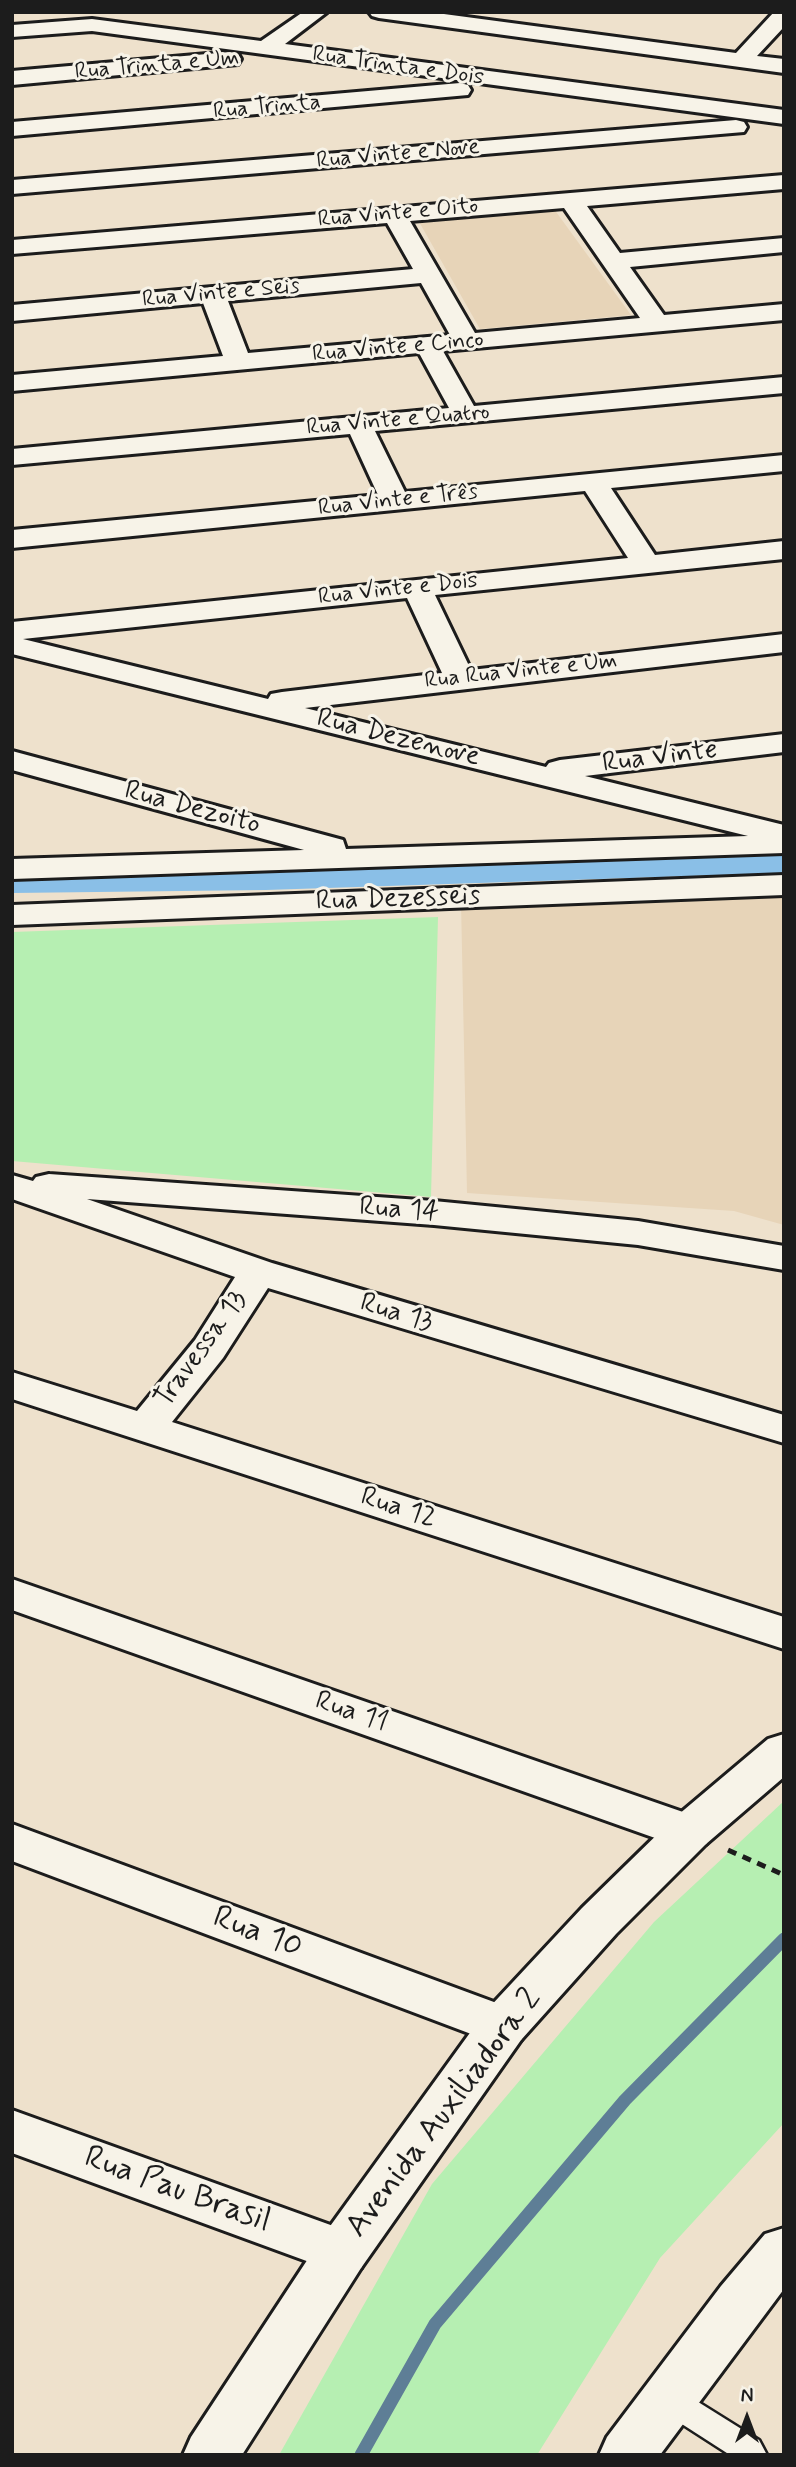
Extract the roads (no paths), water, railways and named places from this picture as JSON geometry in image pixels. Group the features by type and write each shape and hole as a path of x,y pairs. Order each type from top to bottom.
{"street":[{"path":"265,48 317,12"},
{"path":"379,12 784,66"},
{"path":"753,12 783,16"},
{"path":"741,60 783,16"},
{"name":"Rua Trinta e Dois","path":"12,31 95,18 265,48 784,117"},
{"name":"Rua Trinta e Um","path":"12,78 302,53"},
{"name":"Rua Trinta","path":"12,129 521,84"},
{"path":"306,105 339,160"},
{"name":"Rua Vinte e Nove","path":"12,187 784,123"},
{"path":"455,151 489,206"},
{"name":"Rua Vinte e Oito","path":"12,247 784,182"},
{"path":"570,199 657,323"},
{"path":"395,215 467,342"},
{"path":"611,261 784,244"},
{"name":"Rua Vinte e Seis","path":"12,313 430,275"},
{"path":"213,296 239,363"},
{"name":"Rua Vinte e Cinco","path":"12,383 784,312"},
{"path":"427,345 466,415"},
{"name":"Rua Vinte e Quatro","path":"12,457 784,385"},
{"path":"359,425 396,501"},
{"name":"Rua Vinte e Três","path":"12,539 784,463"},
{"path":"593,482 647,564"},
{"name":"Rua Vinte e Dois","path":"12,631 784,550"},
{"path":"417,588 460,679"},
{"name":"Rua Rua Vinte e Um","path":"258,704 784,643"},
{"name":"Rua Dezenove","path":"12,645 784,835"},
{"name":"Rua Vinte","path":"537,773 784,743"},
{"name":"Rua Dezoito","path":"12,761 372,858"},
{"name":"Rua Dezesseis","path":"12,869 784,845"},
{"name":"Rua Dezesseis","path":"12,915 784,885"},
{"name":"Rua 14","path":"12,1184 434,1213 638,1233 784,1258"},
{"name":"Rua 13","path":"12,1184 258,1272 784,1429"},
{"name":"Travessa 13","path":"145,1428 209,1349 258,1272"},
{"name":"Rua 12","path":"12,1385 784,1633"},
{"name":"Rua 11","path":"12,1594 689,1832"},
{"name":"Avenida Auxiliadora 2","path":"211,2455 342,2252 503,2026 599,1921 689,1832 784,1751"},
{"name":"Rua 10","path":"12,1842 503,2026"},
{"name":"Rua Pau Brasil","path":"12,2131 342,2252"},
{"path":"627,2455 740,2302 784,2250"}],"lane":[{"path":"668,2399 752,2455"}],"waterway":[{"path":"12,883 266,880 784,863"},
{"path":"361,2455 435,2324 625,2100 784,1939"}]}
